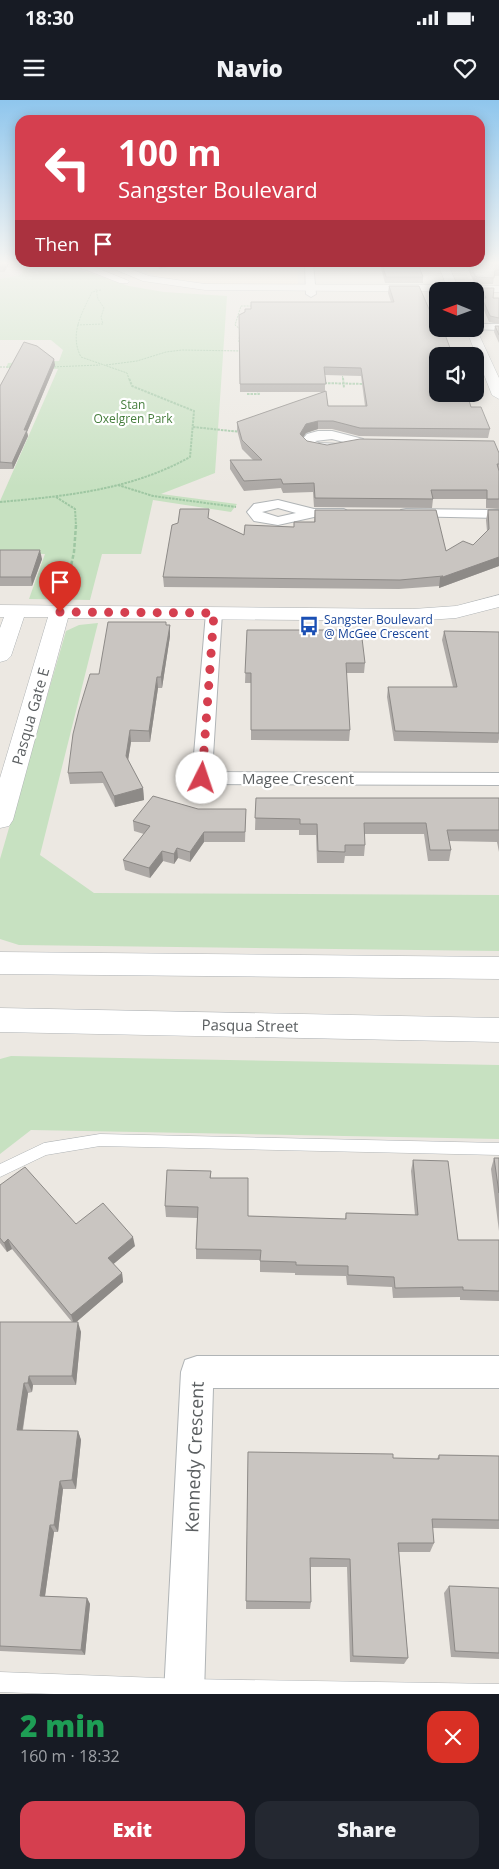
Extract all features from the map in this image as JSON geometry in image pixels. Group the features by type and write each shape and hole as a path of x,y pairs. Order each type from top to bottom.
{"street":[{"path":"478,338 495,378 499,395"},
{"path":"256,510 264,505 278,504 314,513 363,513"},
{"path":"392,513 499,514"},
{"path":"0,656 8,611 413,615 456,612 499,601"},
{"name":"Pasqua Gate E","path":"0,820 60,612"},
{"name":"Magee Crescent","path":"214,613 202,778 499,779"},
{"path":"0,963 499,968"},
{"name":"Pasqua Street","path":"0,1020 499,1030"},
{"name":"Kennedy Crescent","path":"184,1691 197,1372 499,1372"}],"lane":[{"path":"0,1172 44,1149 100,1140 499,1149"},
{"path":"0,1682 184,1691 499,1694"}],"path":[{"path":"0,502 56,497 117,485 155,475 173,468 190,457 194,411 132,386 127,373 81,357 76,351 75,338"},
{"path":"49,367 137,362 166,352 182,350 244,350"},
{"path":"0,366 20,367"},
{"path":"342,367 344,388"},
{"path":"317,383 370,384"},
{"path":"247,394 259,394 258,392 266,389"},
{"path":"193,427 241,432"},
{"path":"117,485 153,496 256,510"},
{"path":"56,497 75,509 76,518 74,562 60,612"}],"green space":[{"name":"Stan Oxelgren Park","path":"0,338 224,338 215,473 161,494 237,504 231,512 153,500 141,554 102,554 90,600 29,599 45,554 0,553 0,501 58,369 6,368 8,363 59,361 63,350 51,340 0,340"},
{"path":"98,623 40,855 94,893 499,895 499,951 19,945 0,939 0,859 66,631 79,625"},
{"path":"11,1056 499,1065 499,1139 31,1130 0,1154 0,1059"}],"building":[{"path":"239,338 446,338 450,347 429,347 429,402 469,402 471,407 481,407 490,429 360,428 333,421 318,421 306,424 300,434 307,441 327,445 360,439 494,441 499,453 499,464 497,464 499,471 499,499 487,499 487,490 431,490 433,499 315,498 314,483 283,484 281,479 244,481 230,460 262,460 242,440 237,422 326,391 328,406 367,406 361,368 324,367 326,384 240,384"},
{"path":"24,342 37,346 54,359 24,430 27,430 12,463 0,462 0,386"},
{"path":"180,509 209,509 208,518 244,535 245,525 294,527 294,522 315,522 315,510 436,510 446,551 463,541 473,545 489,529 488,510 499,510 499,557 440,578 443,576 400,580 163,577 172,525 178,523"},
{"path":"0,550 40,550 31,577 0,577"},
{"path":"108,622 166,622 166,625 170,625 161,677 157,677 149,731 130,730 126,756 143,788 114,796 102,772 68,773 73,734 79,710 90,674 99,674"},
{"path":"247,630 361,630 365,663 346,663 350,730 251,730 251,673 245,673"},
{"path":"444,631 499,632 499,733 395,731 388,687 457,687"},
{"path":"153,796 198,809 246,809 245,832 204,832 190,852 177,848 174,854 162,851 149,868 123,860 150,826 133,821"},
{"path":"256,798 499,798 499,830 447,830 451,850 430,850 426,823 364,823 365,845 345,845 345,852 318,851 317,824 300,824 300,819 255,818"},
{"path":"494,1158 499,1158 499,1193"},
{"path":"413,1160 448,1161 458,1240 499,1240 499,1291 463,1290 463,1287 395,1288 394,1277 348,1275 348,1266 296,1265 296,1262 260,1261 261,1250 196,1249 198,1207 165,1206 167,1170 211,1171 210,1178 248,1178 248,1216 346,1219 346,1213 418,1215"},
{"path":"25,1167 76,1224 103,1203 133,1237 108,1258 122,1273 71,1315 8,1239 4,1243 0,1238 0,1185"},
{"path":"0,1322 78,1322 72,1376 29,1376 28,1383 24,1383 17,1430 78,1431 72,1480 60,1481 54,1525 50,1525 40,1596 87,1598 81,1650 0,1646"},
{"path":"248,1452 393,1454 393,1458 439,1459 439,1455 499,1456 499,1520 432,1519 434,1543 398,1543 408,1658 353,1656 350,1559 310,1558 311,1602 246,1601"},
{"path":"449,1586 499,1588 499,1653 455,1651"}],"place":[{"name":"Sangster Boulevard @ McGee Crescent","path":"309,626"}],"route":[{"path":"60,612 214,613 202,778"}]}
